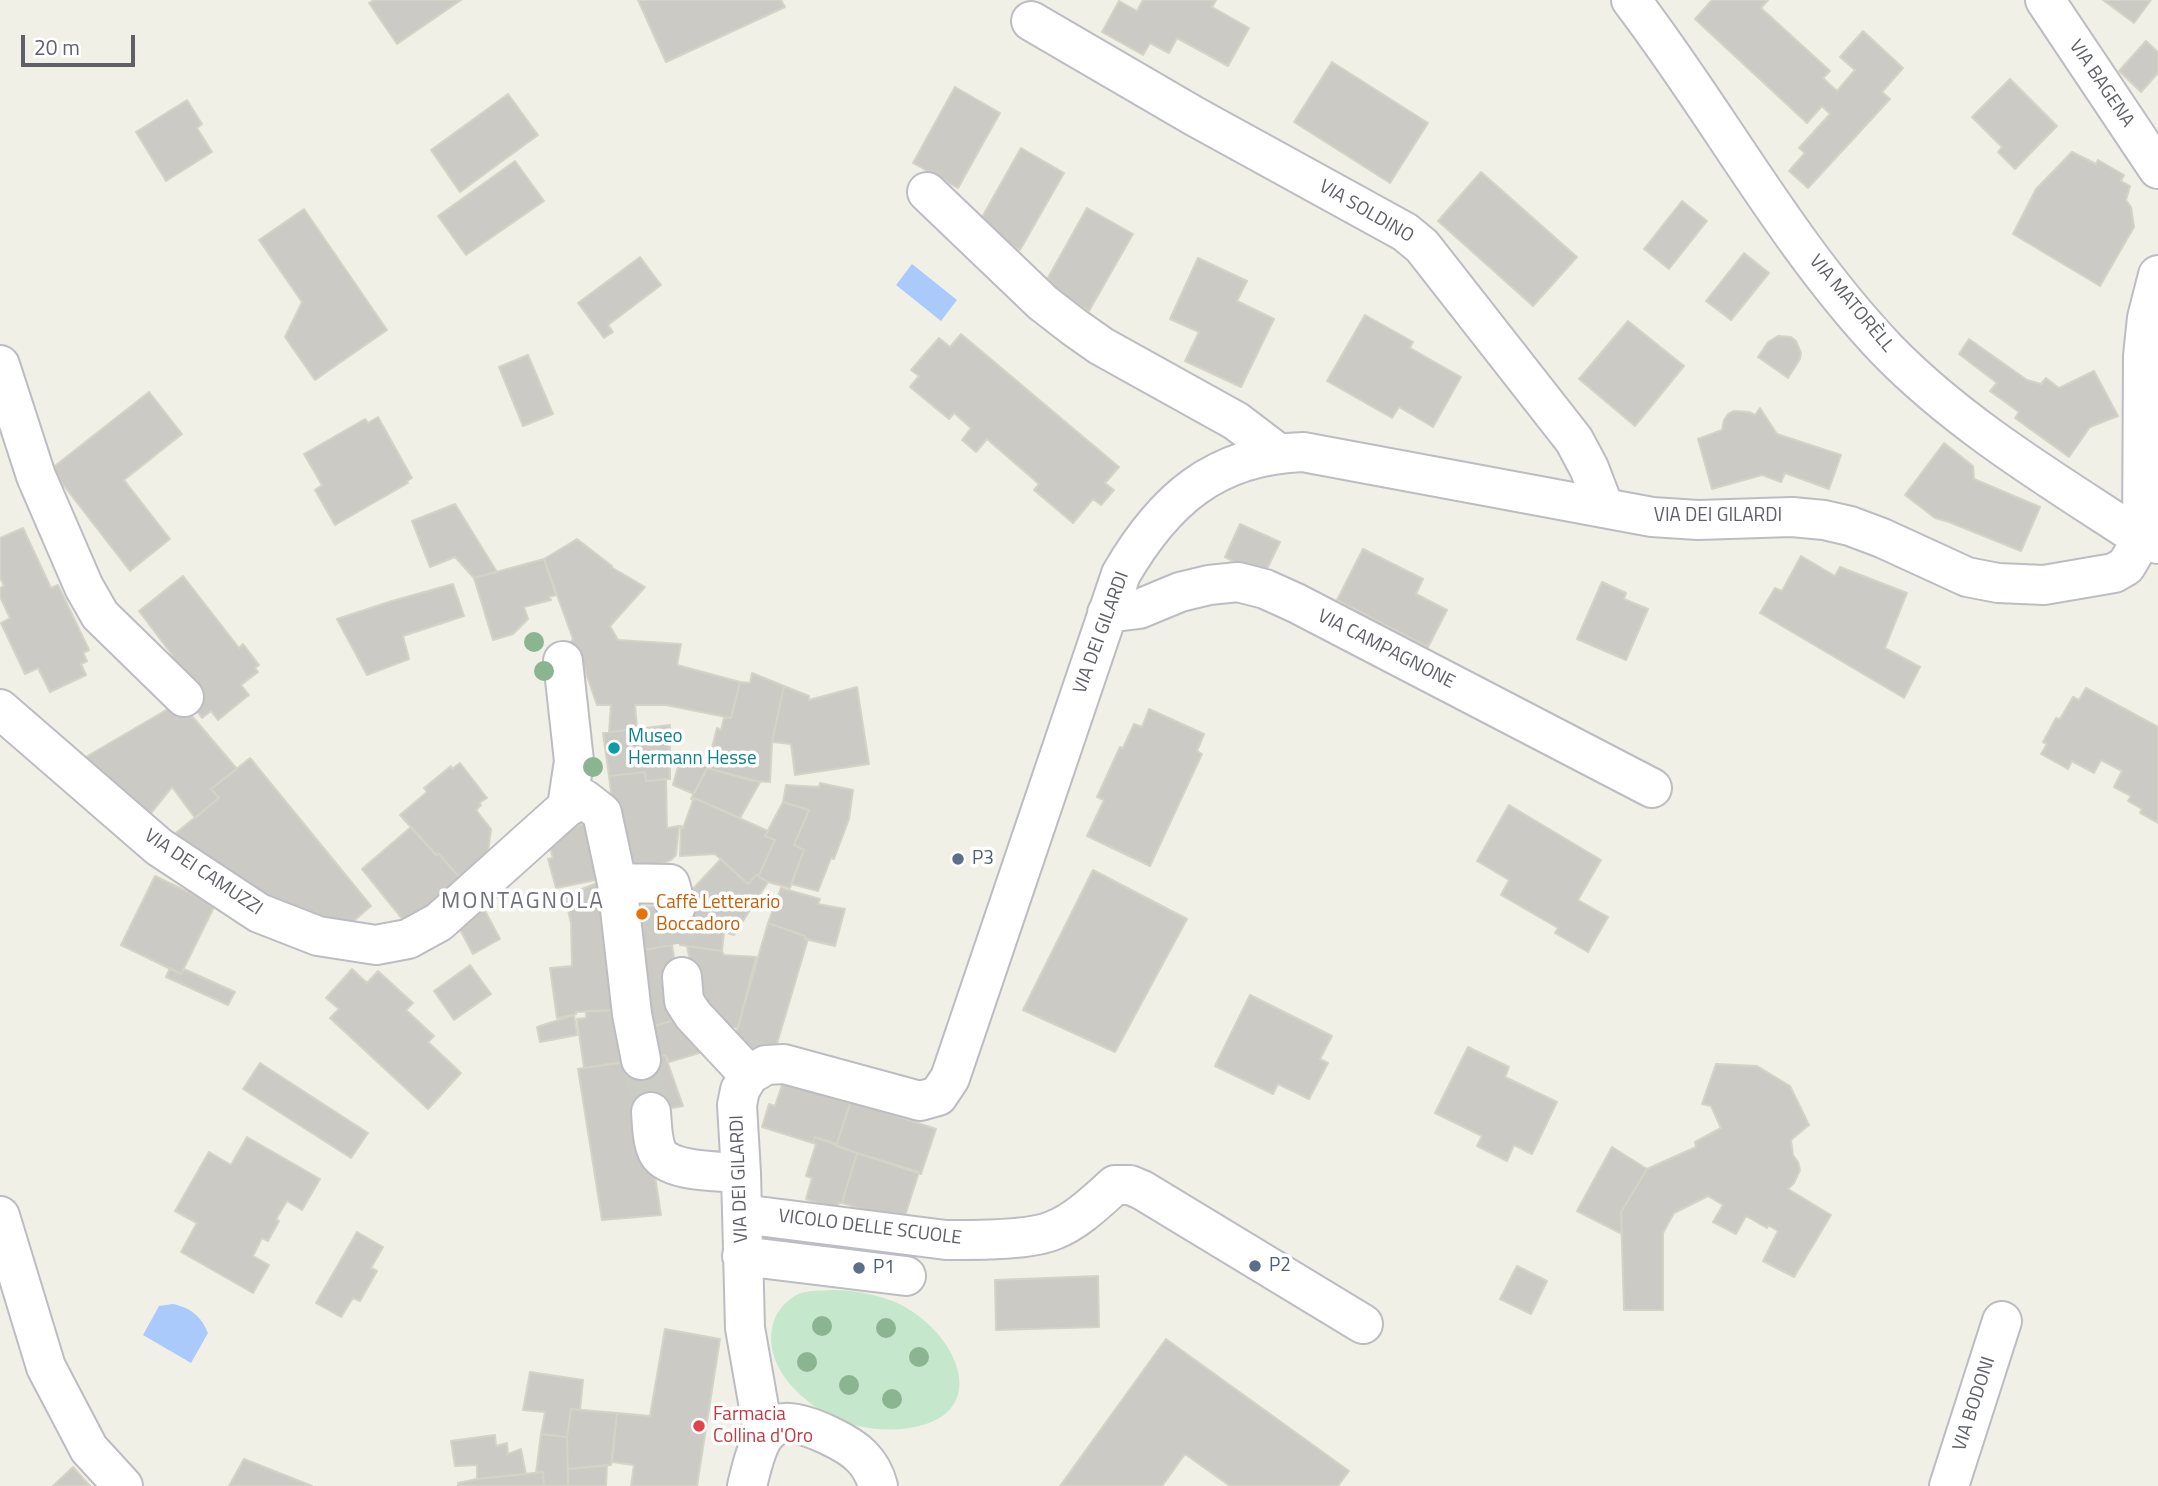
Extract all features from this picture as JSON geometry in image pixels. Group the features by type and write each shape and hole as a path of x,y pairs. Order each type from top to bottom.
{"street":[{"name":"VIA MATORÈLL","path":"1631,0 1820,270 1888,350 1932,391 2008,451 2150,541"},
{"name":"VIA BAGENA","path":"2045,0 2158,169"},
{"name":"VIA SOLDINO","path":"1031,21 1194,116 1405,232 1422,246 1574,440 1589,468 1604,507"},
{"path":"927,192 1043,303 1074,327 1101,346 1236,421 1278,453"},
{"path":"2150,541 2143,356 2147,318 2158,275"},
{"path":"0,365 36,476 84,587 100,615 184,697"},
{"name":"VIA DEI GILARDI","path":"764,1436 745,1328 737,1105 740,1090 749,1075 766,1065 784,1064 920,1101 938,1097 950,1078 1121,573 1139,542 1162,515 1189,490 1214,473 1278,453 1303,452 1652,517 1675,520 1792,517 1824,520 1882,538 1967,577 1998,583 2044,584 2114,573 2126,566 2150,541"},
{"name":"VIA CAMPAGNONE","path":"1107,613 1139,609 1180,592 1209,585 1238,582 1265,589 1652,788"},
{"path":"563,661 574,761 584,810 617,883 632,1014 641,1060"},
{"name":"VIA DEI CAMUZZI","path":"0,709 159,847 259,913 318,936 376,945 408,939 439,922 584,810"},
{"path":"617,883 670,884 676,906"},
{"path":"682,977 684,1001 693,1015 749,1075"},
{"path":"651,1112 656,1150 669,1164 741,1172"},
{"name":"VICOLO DELLE SCUOLE","path":"742,1214 946,1240 973,1240 1044,1234 1080,1215 1115,1185 1130,1185 1363,1324"},
{"path":"0,1216 46,1367 89,1449 123,1486"},
{"name":"VIA DEI GILARDI","path":"742,1256 906,1276"},
{"name":"VIA BODONI","path":"1949,1486 2001,1321"},
{"path":"747,1486 752,1464 764,1436 780,1424 788,1423 805,1426 843,1443 863,1458 872,1469 877,1486"}],"green space":[{"path":"832,1290 864,1293 895,1302 917,1315 936,1332 950,1351 958,1372 959,1392 951,1409 932,1422 902,1429 880,1429 844,1422 800,1395 788,1382 773,1352 771,1335 775,1318 785,1303 801,1293"}],"water":[{"path":"912,264 957,300 941,321 896,285"},
{"path":"173,1304 195,1314 208,1333 191,1363 143,1335 159,1306"}],"building":[{"path":"374,0 461,0 397,44 369,3"},
{"path":"638,0 781,0 785,7 666,62"},
{"path":"1143,0 1216,0 1212,7 1249,28 1228,66 1177,38 1169,53 1150,43 1143,55 1102,32 1119,1 1137,11"},
{"path":"1712,0 1768,0 1761,8 1830,71 1823,78 1837,91 1855,70 1840,57 1863,31 1903,68 1882,92 1890,99 1808,188 1789,171 1805,153 1799,148 1830,114 1822,106 1807,123 1695,19"},
{"path":"2103,0 2151,0 2134,23"},
{"path":"2146,41 2158,52 2158,73 2141,92 2119,71"},
{"path":"1332,62 1428,123 1390,183 1294,122"},
{"path":"2010,79 2057,126 2015,169 1998,152 2002,147 1972,117"},
{"path":"955,87 1000,113 958,188 913,163"},
{"path":"508,94 538,135 460,192 431,150"},
{"path":"187,100 202,124 197,128 212,152 166,181 136,132"},
{"path":"1021,148 1064,173 1020,250 977,226"},
{"path":"2072,152 2096,164 2098,160 2124,175 2121,181 2130,186 2126,200 2131,207 2134,227 2100,286 2013,234 2036,189"},
{"path":"515,161 544,201 466,255 438,216"},
{"path":"1481,172 1577,257 1533,306 1438,221"},
{"path":"1682,201 1707,221 1669,269 1644,249"},
{"path":"1087,208 1133,234 1089,311 1044,285"},
{"path":"304,209 387,330 315,380 285,337 302,302 259,240"},
{"path":"1744,253 1769,273 1731,320 1706,301"},
{"path":"640,257 661,285 608,325 613,332 604,338 578,303"},
{"path":"1198,258 1247,281 1237,301 1274,319 1241,387 1185,361 1199,332 1170,319"},
{"path":"1365,315 1413,342 1410,348 1461,377 1433,427 1399,407 1392,418 1327,381"},
{"path":"1628,321 1684,366 1635,426 1579,379"},
{"path":"961,334 1119,467 1105,483 1114,490 1101,505 1093,499 1073,523 1034,490 1039,484 987,439 976,452 962,440 971,428 954,413 949,419 910,387 919,376 911,370 939,338 950,347"},
{"path":"1778,336 1791,337 1796,341 1801,353 1788,378 1758,357 1768,342"},
{"path":"1969,339 2027,380 2041,384 2046,378 2059,388 2094,371 2118,416 2090,427 2069,457 2015,418 2019,412 1990,391 1997,383 1959,354"},
{"path":"528,355 553,414 523,426 499,367"},
{"path":"149,392 182,434 124,480 170,539 130,571 51,469"},
{"path":"1760,408 1777,434 1841,455 1829,489 1785,473 1781,482 1762,475 1712,489 1698,439 1722,430 1724,420 1734,411 1755,415"},
{"path":"378,417 412,478 408,483 335,525 315,490 322,485 304,454 365,419 368,423"},
{"path":"1944,443 1973,466 1974,479 2040,507 2021,551 1935,518 1905,495"},
{"path":"455,504 497,572 474,578 455,557 430,567 412,521"},
{"path":"1240,524 1280,542 1266,571 1250,564 1248,569 1225,557"},
{"path":"23,528 51,588 58,585 89,650 83,653 87,661 81,664 86,675 50,692 38,668 25,674 1,623 10,618 0,597 0,588 4,586 0,577 0,538"},
{"path":"577,539 611,567 645,587 610,626 618,640 681,644 677,665 740,682 731,718 666,705 635,705 637,729 609,732 611,705 597,705 583,665 573,662 566,648 573,639 544,559"},
{"path":"1363,549 1423,579 1416,594 1447,610 1428,647 1337,600"},
{"path":"1801,556 1835,576 1840,567 1907,593 1885,648 1920,667 1904,698 1760,613 1775,588 1782,591"},
{"path":"544,559 556,595 549,597 551,600 524,607 528,619 513,634 493,640 474,578"},
{"path":"183,576 239,648 243,644 259,665 255,668 258,672 241,685 249,695 218,720 211,711 202,718 179,687 170,658 173,656 139,611"},
{"path":"1602,582 1626,593 1624,599 1648,609 1626,660 1577,639"},
{"path":"453,584 464,616 403,636 409,659 367,675 337,619"},
{"path":"752,673 784,686 772,742 770,782 753,781 707,768 717,728 721,730 724,718 731,718 740,682 750,683"},
{"path":"784,686 809,696 809,700 857,687 869,764 795,775 791,744 772,742"},
{"path":"2086,688 2158,727 2158,823 2140,813 2142,809 2128,801 2131,796 2114,787 2122,771 2101,760 2094,773 2072,761 2068,769 2041,754 2047,744 2043,742 2056,718 2060,719 2073,697 2079,700"},
{"path":"180,702 237,769 211,789 219,798 195,818 172,787 147,818 79,761"},
{"path":"1149,709 1204,734 1197,751 1202,754 1150,866 1087,836 1104,800 1097,797 1120,747 1123,748 1134,724 1142,727"},
{"path":"670,725 670,779 646,781 645,772 609,776 603,733"},
{"path":"681,755 697,758 709,765 694,794 673,785"},
{"path":"250,758 371,906 342,931 232,887 172,836 219,798 211,789"},
{"path":"460,763 487,798 479,803 481,805 476,810 491,829 487,859 462,880 400,815 427,792 424,788 451,766 452,769"},
{"path":"707,768 760,782 740,818 691,799"},
{"path":"645,772 646,781 666,779 667,828 679,826 676,855 658,865 624,865 609,776"},
{"path":"820,783 853,790 849,819 818,891 791,884 804,850 794,845 809,810 783,802 786,785 819,787"},
{"path":"694,798 768,831 765,836 775,840 759,875 748,884 715,854 680,856 681,826 683,828"},
{"path":"783,802 809,810 794,845 804,850 790,888 768,882 756,875 759,875 775,840 765,836"},
{"path":"1509,805 1601,860 1578,900 1608,917 1588,952 1555,933 1558,928 1501,895 1509,880 1477,861"},
{"path":"580,824 600,831 606,878 556,888 548,859 553,858 548,840"},
{"path":"411,827 462,880 408,926 362,869"},
{"path":"721,859 748,884 756,875 768,882 734,935 725,932 725,924 684,918 688,894"},
{"path":"1093,870 1187,919 1115,1052 1023,1010"},
{"path":"155,876 215,905 181,974 121,945"},
{"path":"602,881 619,1010 576,1012 557,1018 550,968 572,966 571,923 565,896"},
{"path":"781,888 820,899 818,904 845,909 835,946 805,939 805,936 768,923"},
{"path":"671,906 672,945 631,952 624,907"},
{"path":"483,907 500,939 473,954 456,922"},
{"path":"684,918 725,924 722,951 680,945"},
{"path":"768,923 808,939 773,1057 732,1047"},
{"path":"672,945 684,1017 645,1029 631,952"},
{"path":"687,946 722,951 724,955 756,957 738,1028 702,1020"},
{"path":"470,965 491,994 454,1020 434,991"},
{"path":"170,968 181,974 184,969 235,992 228,1005 166,977"},
{"path":"352,969 367,983 378,971 413,1003 406,1010 434,1036 428,1042 461,1073 428,1109 330,1018 339,1009 326,998"},
{"path":"1250,995 1332,1036 1320,1059 1328,1063 1309,1099 1278,1084 1273,1094 1215,1066"},
{"path":"619,1010 628,1062 584,1068 577,1019 586,1018 586,1011"},
{"path":"574,1015 577,1035 540,1042 537,1027"},
{"path":"684,1017 706,1051 669,1062 665,1055 655,1057 645,1029"},
{"path":"1468,1047 1509,1067 1505,1077 1557,1102 1532,1154 1514,1145 1507,1161 1477,1146 1482,1136 1435,1113"},
{"path":"665,1055 683,1106 645,1113 661,1215 602,1220 578,1069"},
{"path":"260,1063 368,1133 351,1158 243,1089"},
{"path":"1716,1064 1757,1066 1790,1086 1809,1125 1791,1140 1793,1155 1800,1170 1788,1189 1831,1215 1794,1277 1763,1261 1778,1231 1746,1216 1736,1234 1713,1222 1723,1205 1708,1196 1674,1213 1663,1233 1663,1310 1624,1310 1621,1212 1647,1169 1696,1147 1695,1142 1721,1128 1711,1106 1702,1104"},
{"path":"783,1082 850,1103 837,1144 815,1137 813,1143 762,1127 769,1104 775,1106"},
{"path":"851,1101 936,1129 921,1174 836,1146"},
{"path":"247,1137 320,1179 302,1210 287,1201 276,1219 279,1221 268,1241 262,1238 253,1256 269,1265 253,1293 181,1252 197,1223 175,1211 209,1152 231,1165"},
{"path":"815,1137 857,1153 842,1203 839,1203 836,1209 806,1199 812,1178 806,1176 816,1144 813,1143"},
{"path":"1612,1147 1647,1169 1621,1212 1622,1234 1577,1211"},
{"path":"857,1153 919,1172 904,1219 842,1203"},
{"path":"357,1232 383,1247 371,1268 377,1271 360,1301 353,1298 341,1317 316,1303"},
{"path":"1517,1266 1547,1281 1531,1314 1500,1299"},
{"path":"1098,1276 1099,1327 996,1330 995,1280"},
{"path":"665,1329 720,1339 697,1486 631,1486 634,1465 612,1462 617,1413 650,1416"},
{"path":"1166,1339 1349,1471 1338,1486 1230,1486 1185,1454 1162,1486 1060,1486"},
{"path":"530,1372 583,1380 580,1410 571,1409 567,1437 541,1434 545,1412 523,1410"},
{"path":"571,1409 617,1413 611,1465 568,1469 567,1437"},
{"path":"541,1434 567,1437 568,1486 544,1486 543,1472 536,1473"},
{"path":"495,1435 496,1446 507,1443 508,1454 521,1449 526,1474 477,1479 477,1465 455,1466 451,1441"},
{"path":"244,1459 312,1486 229,1486"},
{"path":"607,1465 606,1486 568,1486 568,1469"},
{"path":"73,1467 90,1486 53,1486"},
{"path":"543,1472 544,1486 458,1486 458,1483 477,1479"}],"tunnel":[{"path":"676,906 682,977"},
{"path":"641,1060 651,1112"}],"place":[{"name":"Museo Hermann Hesse","path":"614,748"},
{"name":"P3","path":"958,859"},
{"name":"Caffè Letterario Boccadoro","path":"642,914"},
{"name":"P2","path":"1255,1266"},
{"name":"P1","path":"859,1268"},
{"name":"Farmacia Collina d'Oro","path":"699,1426"}],"district":[{"name":"MONTAGNOLA","path":"523,902"}]}
